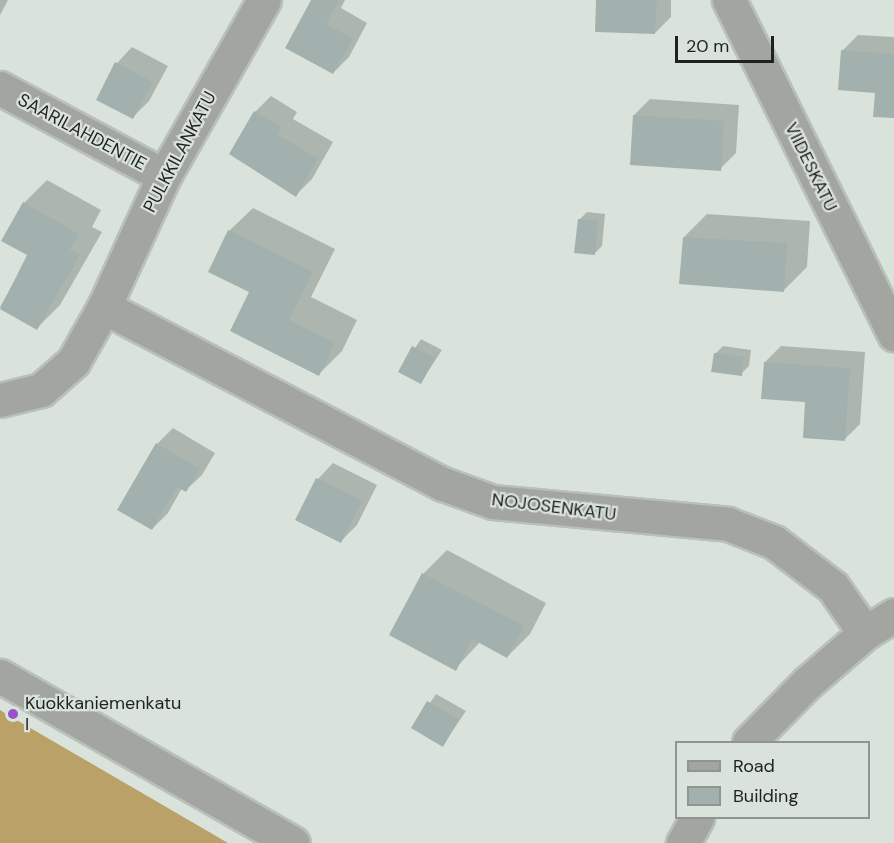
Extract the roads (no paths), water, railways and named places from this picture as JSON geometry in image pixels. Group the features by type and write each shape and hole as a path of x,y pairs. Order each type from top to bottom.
{"street":[{"name":"PULKKILANKATU","path":"0,400 41,390 73,362 104,307 164,177 264,0"},
{"name":"VIIDESKATU","path":"729,0 894,334"},
{"name":"SAARILAHDENTIE","path":"0,88 164,177"},
{"name":"NOJOSENKATU","path":"104,307 443,484 492,502 728,524 774,542 833,587 865,633"},
{"path":"750,741 807,683 865,633 894,615"},
{"path":"0,676 293,843"},
{"path":"683,843 696,819"}],"place":[{"name":"Kuokkaniemenkatu I","path":"13,714"}]}
